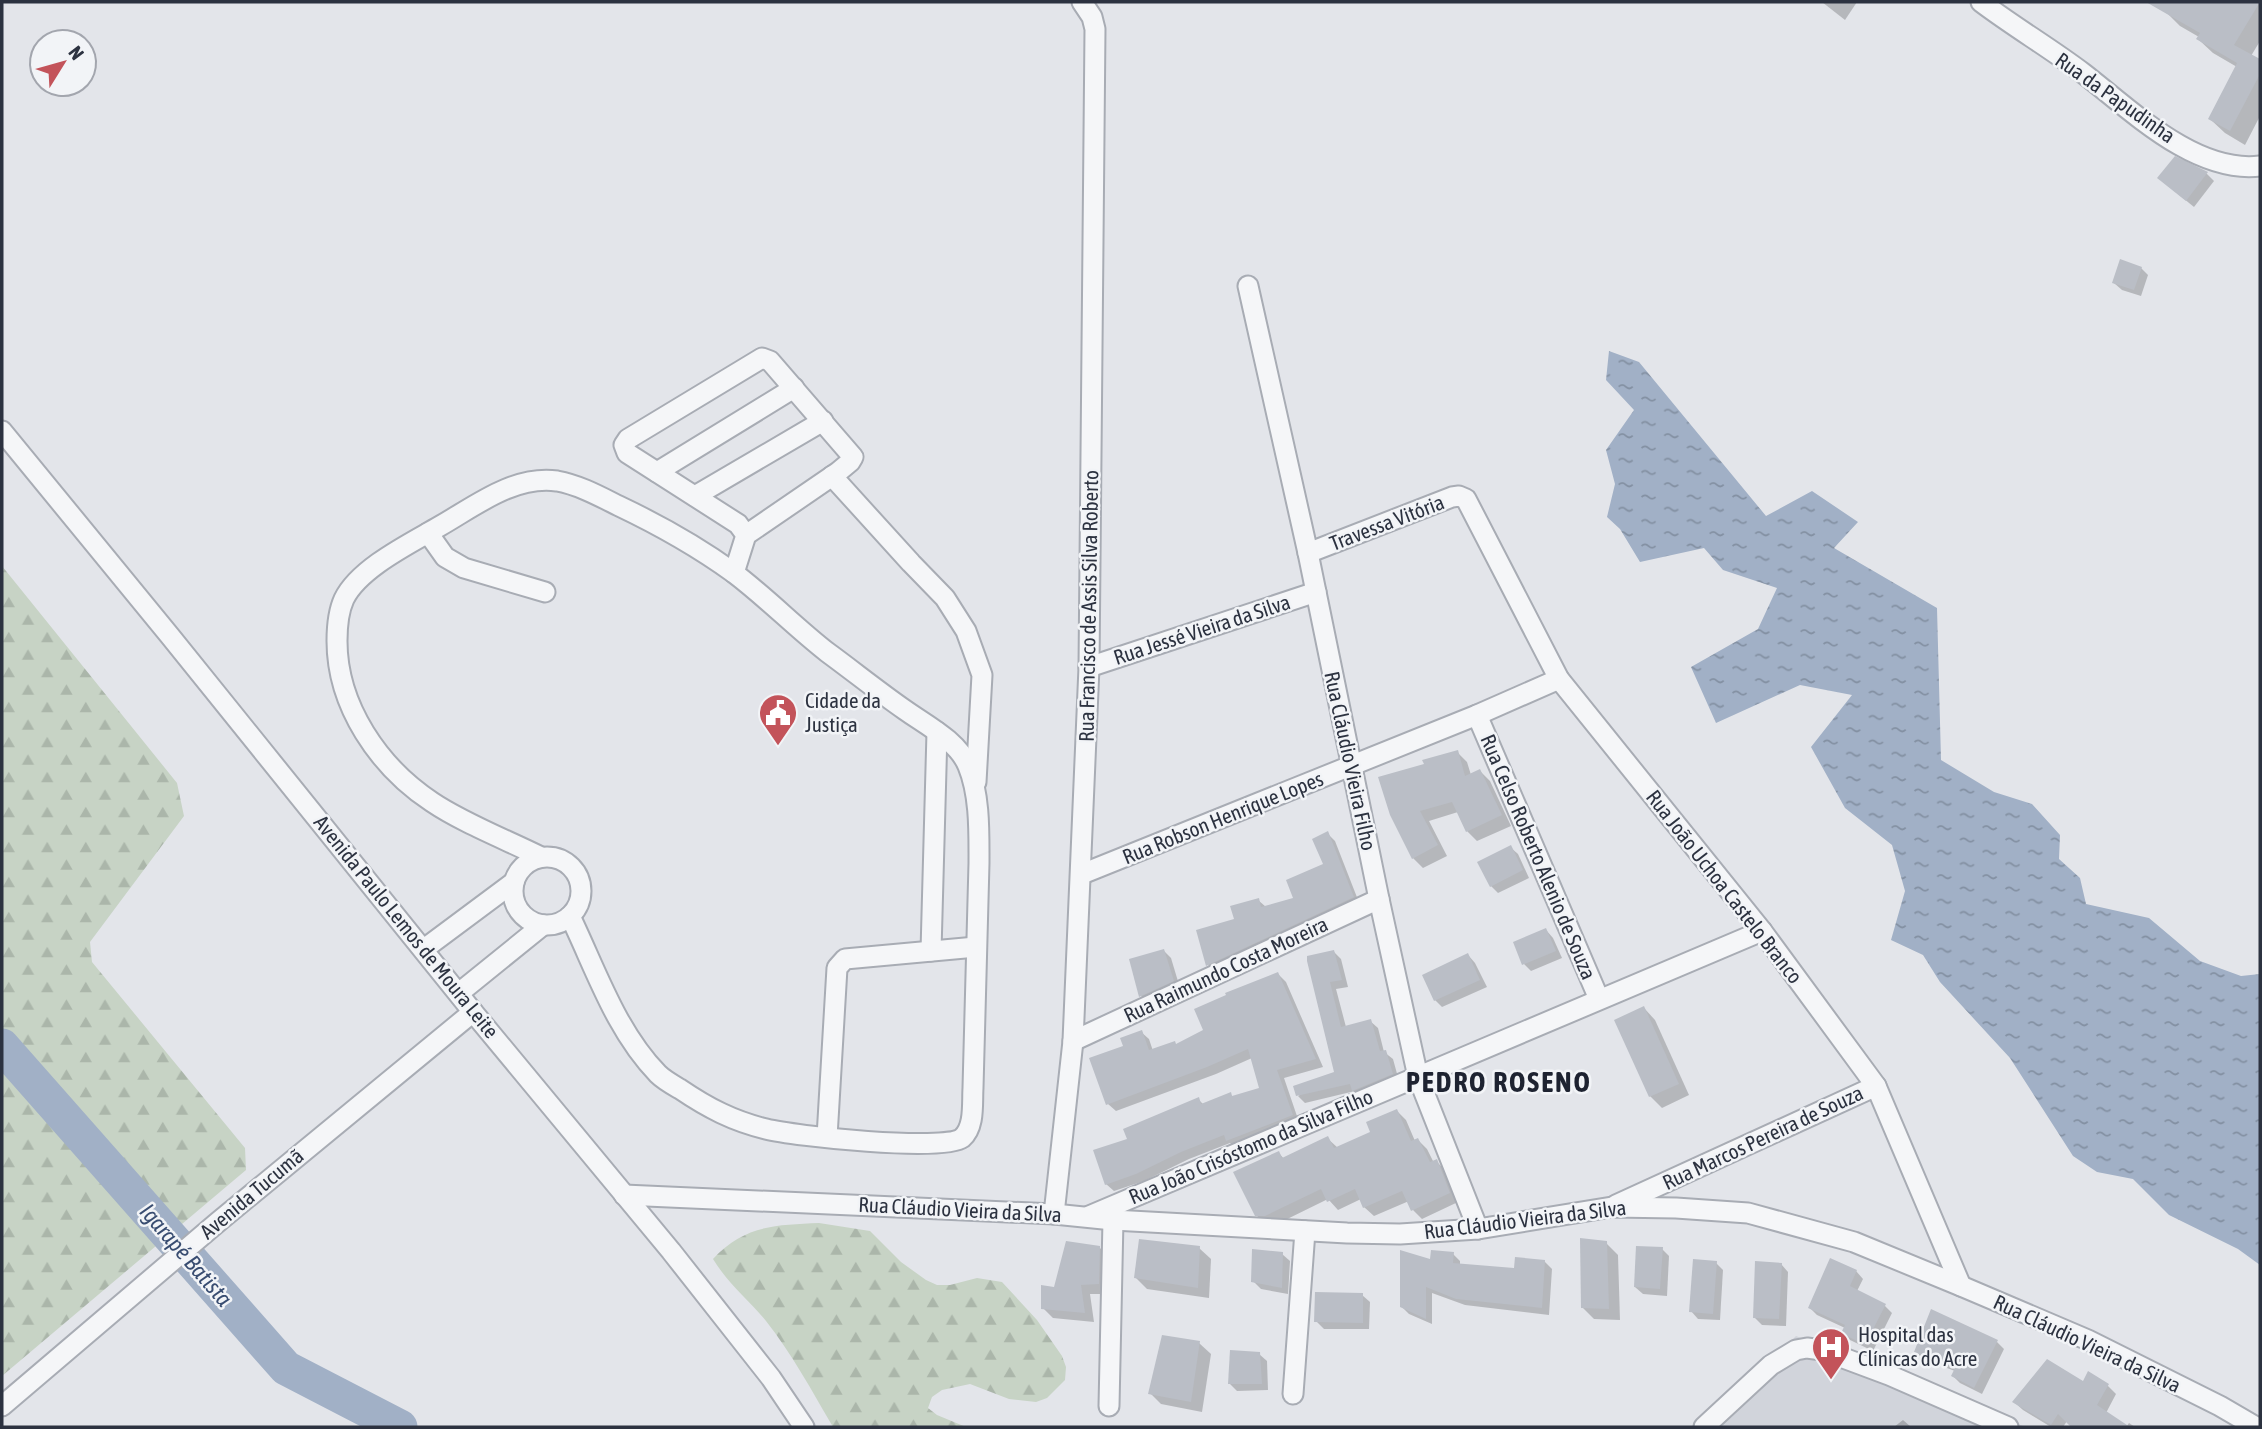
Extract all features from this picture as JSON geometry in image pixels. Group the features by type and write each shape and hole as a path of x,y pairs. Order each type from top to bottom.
{"street":[{"name":"Rua Francisco de Assis Silva Roberto","path":"1055,1214 1073,1041 1089,667 1095,29 1092,17 1082,2"},
{"name":"Rua da Papudinha","path":"1981,2 2176,142 2209,159 2234,166 2260,166"},
{"name":"Rua Cláudio Vieira Filho","path":"1248,286 1308,553 1418,1077 1478,1229"},
{"path":"734,573 747,535 832,476 853,457 770,360 762,358 628,439 624,446 627,453 738,524 747,535"},
{"path":"657,471 794,388"},
{"path":"695,496 823,421"},
{"name":"Avenida Paulo Lemos de Moura Leite","path":"2,431 624,1195 771,1378 804,1427"},
{"path":"570,916 627,1034 659,1076 710,1110 767,1130 827,1138 920,1144 953,1143 962,1138 971,1123 979,839 975,794 982,675 966,631 945,598 832,476"},
{"path":"541,857 433,803 401,778 378,751 358,721 343,687 337,654 338,622 344,598 362,577 428,533 508,488 531,481 556,481 585,489 661,526 734,573 818,644 937,732 960,753 968,765 975,794"},
{"name":"Travessa Vitória","path":"1308,553 1452,497 1466,499"},
{"name":"Rua João Uchoa Castelo Branco","path":"1466,499 1559,679 1762,931 1876,1086 1961,1286"},
{"path":"428,533 445,557 464,568 545,592"},
{"name":"Rua Jessé Vieira da Silva","path":"1089,667 1316,592"},
{"name":"Rua Robson Henrique Lopes","path":"1082,874 1477,715 1559,679"},
{"name":"Rua Celso Roberto Alenio de Souza","path":"1477,715 1599,999"},
{"path":"931,951 937,732"},
{"path":"424,949 513,882 523,865 541,857 551,856 569,864 580,880 580,900 570,916 553,925 543,925 525,917 519,910 514,901 513,882"},
{"name":"Rua Raimundo Costa Moreira","path":"1073,1041 1379,899"},
{"path":"459,993 543,925"},
{"name":"Rua João Crisóstomo da Silva Filho","path":"1088,1216 1762,931"},
{"path":"827,1138 836,968 845,959 976,947"},
{"name":"Avenida Tucumã","path":"2,1406 218,1222 473,1012"},
{"name":"Rua Marcos Pereira de Souza","path":"1612,1207 1876,1086"},
{"name":"Rua Cláudio Vieira da Silva","path":"624,1195 1055,1214 1113,1220 1400,1234 1478,1229 1612,1207 1748,1213 1854,1242 2088,1339 2256,1427"},
{"path":"1109,1406 1113,1220"},
{"path":"1293,1394 1305,1231"},
{"path":"1704,1427 1771,1365 1796,1350 1807,1348 1822,1350 1889,1375 2008,1427"}],"shaded area":[{"name":"Hospital das Clínicas do Acre","path":"1796,1336 2023,1426 2024,1427 1707,1427"}],"green space":[{"path":"2,566 177,783 184,816 90,942 92,962 245,1148 246,1170 2,1376"},
{"path":"819,1223 870,1231 901,1262 937,1285 950,1285 977,1278 1002,1282 1037,1320 1062,1356 1066,1367 1065,1380 1047,1398 1036,1402 1009,1399 970,1384 942,1390 932,1397 928,1408 937,1415 966,1427 833,1427 775,1334 713,1259 737,1239 749,1233 775,1226"}],"water":[{"path":"1609,351 1639,362 1766,516 1812,491 1858,522 1834,548 1937,608 1941,760 1994,792 2032,804 2060,835 2059,859 2080,878 2086,904 2149,918 2200,961 2241,976 2260,974 2260,1265 2238,1249 2169,1215 2133,1179 2097,1172 2073,1156 2010,1058 1940,982 1923,955 1891,940 1905,891 1892,845 1845,808 1811,747 1852,695 1800,685 1716,723 1691,667 1758,629 1777,588 1723,570 1704,548 1640,562 1620,529 1607,517 1615,484 1606,450 1634,410 1606,380"}],"building":[{"path":"2146,2 2260,2 2234,45 2260,59 2260,74 2230,131 2208,119 2237,63 2196,39 2200,33"},
{"path":"2175,156 2208,172 2186,201 2157,178"},
{"path":"2120,259 2142,267 2134,290 2112,283"},
{"path":"1458,750 1465,776 1480,769 1502,815 1466,832 1452,802 1420,811 1438,845 1412,859 1390,815 1378,777 1424,764 1422,760"},
{"path":"1328,831 1354,897 1206,966 1196,930 1234,919 1230,906 1259,898 1261,907 1293,898 1286,880 1323,864 1312,839"},
{"path":"1511,845 1523,870 1490,887 1477,862"},
{"path":"1546,928 1556,951 1522,965 1513,942"},
{"path":"1164,949 1174,981 1139,997 1129,959"},
{"path":"1334,950 1342,980 1330,982 1341,1027 1371,1019 1380,1051 1386,1050 1393,1074 1352,1091 1350,1084 1296,1096 1293,1086 1334,1072 1307,956"},
{"path":"1468,953 1480,980 1434,1001 1422,975"},
{"path":"1278,972 1316,1059 1277,1070 1293,1115 1226,1141 1224,1135 1105,1185 1093,1150 1127,1139 1123,1129 1199,1097 1201,1104 1231,1092 1232,1096 1259,1088 1248,1049 1106,1105 1089,1058 1123,1046 1120,1038 1142,1030 1149,1050 1175,1041 1176,1044 1203,1030 1194,1009 1226,995 1225,993"},
{"path":"1644,1006 1679,1084 1649,1097 1614,1020"},
{"path":"1397,1109 1411,1141 1418,1138 1430,1162 1437,1159 1450,1193 1411,1211 1402,1191 1363,1208 1355,1189 1327,1202 1321,1189 1265,1216 1255,1216 1233,1172 1279,1151 1282,1158 1328,1136 1334,1148 1370,1132 1366,1122"},
{"path":"1580,1238 1607,1241 1609,1309 1581,1308"},
{"path":"1139,1239 1200,1246 1198,1288 1134,1278"},
{"path":"1066,1241 1100,1246 1099,1284 1081,1285 1085,1313 1041,1309 1041,1285 1054,1287"},
{"path":"1636,1246 1663,1247 1660,1289 1634,1287"},
{"path":"1252,1249 1283,1252 1282,1288 1251,1282"},
{"path":"1400,1250 1430,1259 1431,1250 1454,1252 1453,1263 1514,1268 1515,1257 1545,1260 1542,1308 1456,1299 1426,1287 1426,1319 1400,1307"},
{"path":"1830,1258 1857,1270 1850,1286 1886,1304 1865,1345 1841,1333 1845,1325 1808,1308"},
{"path":"1693,1259 1717,1261 1713,1314 1689,1312"},
{"path":"1755,1261 1782,1263 1779,1319 1753,1318"},
{"path":"1315,1292 1363,1293 1363,1323 1314,1322"},
{"path":"1931,1309 1998,1340 1974,1388 1951,1376 1955,1368 1914,1352"},
{"path":"1162,1335 1200,1341 1191,1402 1148,1394"},
{"path":"1230,1350 1260,1352 1262,1384 1228,1384"},
{"path":"2047,1359 2083,1381 2088,1371 2109,1384 2097,1405 2130,1427 2071,1427 2058,1414 2051,1425 2012,1402"}],"waterway":[{"name":"Igarapé Batista","path":"2,1046 286,1368 400,1427"}],"place":[{"name":"Cidade da Justiça","path":"778,747"},
{"name":"Hospital das Clínicas do Acre","path":"1831,1381"}],"district":[{"name":"PEDRO ROSENO","path":"1499,1082"}]}
